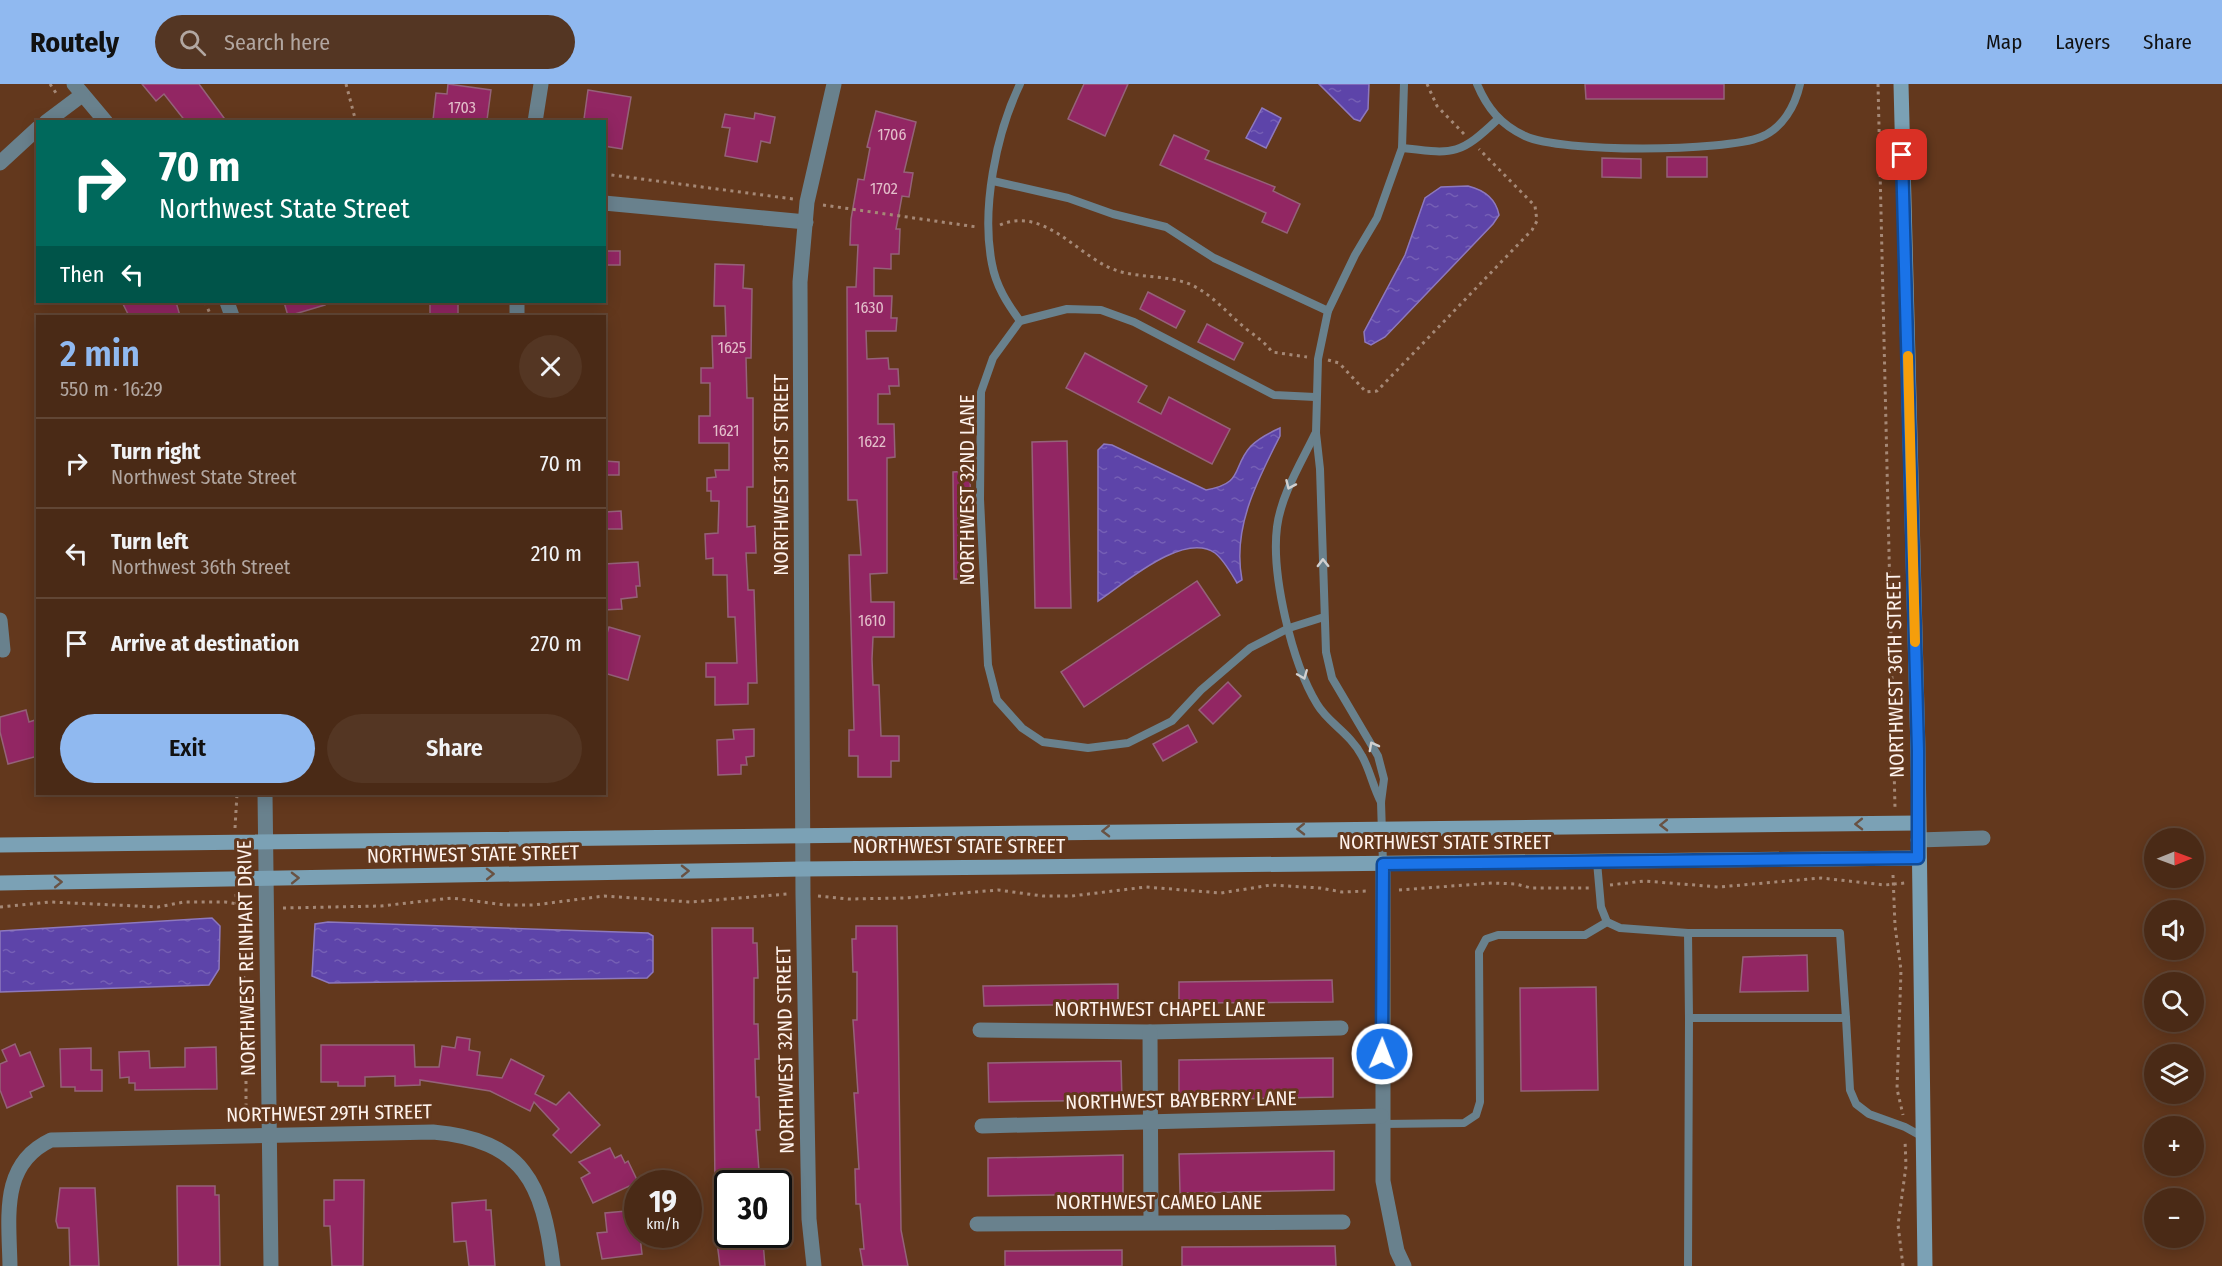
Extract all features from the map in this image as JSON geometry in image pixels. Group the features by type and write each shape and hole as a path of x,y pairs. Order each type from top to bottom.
{"main road":[{"name":"NORTHWEST 36TH STREET","path":"1901,84 1918,751 1925,1266"},
{"name":"NORTHWEST STATE STREET","path":"0,845 1918,823"},
{"name":"NORTHWEST STATE STREET","path":"0,884 803,868 1918,858"}],"street":[{"path":"535,120 542,84"},
{"name":"NORTHWEST 31ST STREET","path":"803,868 800,282 807,202 834,84"},
{"path":"48,120 78,89 103,120"},
{"path":"0,163 36,130"},
{"path":"606,203 806,222"},
{"path":"0,620 3,650"},
{"name":"NORTHWEST REINHART DRIVE","path":"265,795 271,1266"},
{"path":"1918,840 1983,838"},
{"path":"1383,864 1383,1181 1397,1251 1404,1266"},
{"name":"NORTHWEST 32ND STREET","path":"803,868 809,1219 814,1266"},
{"name":"NORTHWEST CHAPEL LANE","path":"980,1030 1150,1032 1341,1028"},
{"path":"1150,1032 1151,1222"},
{"name":"NORTHWEST BAYBERRY LANE","path":"982,1126 1382,1120"},
{"name":"NORTHWEST 29TH STREET","path":"10,1266 8,1193 11,1179 27,1154 51,1140 433,1132 458,1134 502,1152 530,1179 544,1207 553,1266"},
{"name":"NORTHWEST CAMEO LANE","path":"976,1224 1342,1222"}],"lane":[{"path":"1020,84 1009,107 997,147 990,229 992,265 1003,297 1020,321 1067,309 1101,310 1134,322 1274,395 1315,397"},
{"path":"1383,864 1381,802 1384,779 1378,756 1332,678 1324,616 1320,470 1315,397 1318,359 1328,311 1355,255 1377,218 1402,148 1404,84"},
{"path":"1477,84 1498,119 1525,136 1546,143 1574,147 1740,143 1770,132 1789,112 1800,84"},
{"path":"1402,148 1441,152 1461,149 1473,143 1498,119"},
{"path":"993,181 1068,198 1113,214 1166,227 1214,258 1328,311"},
{"name":"NORTHWEST 32ND LANE","path":"1020,321 993,358 981,393 983,603 988,664 997,700 1022,728 1043,742 1088,748 1128,743 1172,721 1201,690 1250,648 1289,628"},
{"path":"1316,433 1287,490 1277,526 1276,562 1289,628 1302,675 1318,707 1339,725 1357,748 1381,802"},
{"path":"1289,628 1324,616"},
{"path":"1597,862 1601,907 1607,922 1620,928 1688,933 1840,933 1850,1090 1856,1104 1869,1113 1905,1126 1923,1137"},
{"path":"1382,1120 1464,1123 1476,1115 1480,1102 1479,952 1486,939 1498,935 1585,935 1607,922"},
{"path":"1688,933 1688,1266"},
{"path":"1689,1018 1846,1018"}],"path":[{"path":"346,84 355,120"},
{"path":"606,174 990,229 1008,221 1049,227 1108,267 1186,283 1210,296 1247,330 1262,339 1272,352 1339,363 1366,392 1377,391 1532,230 1537,222 1535,206 1437,106 1427,84"},
{"path":"1878,84 1894,823"},
{"path":"235,842 237,795"},
{"path":"1893,860 1901,970 1897,1089 1905,1126 1906,1166 1898,1225 1903,1266"},
{"path":"0,907 50,902 159,907 184,902 267,907 381,906 452,898 505,905 534,905 604,896 691,902 772,894 870,899 927,898 973,890 1072,896 1146,887 1221,893 1271,885 1320,888 1342,892 1430,889 1461,883 1516,884 1531,888 1600,886 1644,881 1719,887 1821,878 1893,884 1919,883"},
{"path":"236,879 246,1000 246,1135"}],"water":[{"path":"1319,84 1369,84 1368,109 1360,121 1354,119"},
{"path":"1262,108 1281,118 1266,148 1246,138"},
{"path":"1468,186 1488,196 1495,204 1499,215 1385,337 1371,345 1365,342 1364,332 1405,255 1425,198 1441,187"},
{"path":"1280,428 1280,436 1255,488 1244,523 1240,542 1242,580 1237,583 1215,553 1202,548 1187,549 1154,562 1098,601 1098,450 1104,444 1112,445 1206,490 1218,487 1232,479 1251,446"},
{"path":"212,918 220,926 219,969 209,985 0,992 0,931"},
{"path":"328,922 648,933 653,936 653,972 647,978 329,983 312,976 315,924"}],"building":[{"path":"142,84 199,84 226,120 184,120 164,94 156,101"},
{"path":"448,84 491,90 487,120 433,120 436,93 447,94"},
{"path":"1084,84 1128,84 1105,136 1068,119"},
{"path":"1585,84 1724,84 1724,99 1586,99"},
{"path":"588,90 631,97 622,149 606,146 606,120 584,119"},
{"path":"876,111 916,122 904,172 913,173 909,197 902,196 896,229 900,229 899,254 891,254 891,269 874,268 874,296 892,296 891,318 897,318 896,331 866,331 867,359 888,358 889,369 898,369 899,386 889,386 890,394 878,394 878,424 894,424 895,457 887,458 887,573 870,574 871,602 894,602 894,637 873,637 872,659 873,685 879,685 881,736 899,736 899,761 891,761 891,777 858,777 858,756 849,756 849,730 854,730 849,555 861,555 857,500 848,500 847,287 856,287 858,245 850,245 851,219 858,179 864,180 870,148 867,147"},
{"path":"755,113 775,117 770,143 761,141 757,162 725,156 730,128 722,127 725,114 754,119"},
{"path":"1174,135 1209,151 1205,159 1275,187 1273,191 1300,204 1287,233 1262,222 1266,213 1160,165"},
{"path":"1667,157 1707,157 1707,177 1667,177"},
{"path":"1602,158 1641,159 1641,178 1602,177"},
{"path":"606,251 620,251 620,265 606,265"},
{"path":"715,264 744,265 743,288 752,289 751,358 746,358 747,398 753,398 753,487 747,487 747,527 755,526 756,553 746,553 748,590 754,590 757,683 748,683 748,704 715,705 715,677 706,677 706,663 737,663 735,617 728,617 727,575 713,575 713,558 706,559 705,534 718,533 719,501 711,501 711,491 707,491 707,478 716,477 715,470 729,470 729,443 699,443 699,416 710,416 710,383 701,383 701,368 713,368 712,336 726,336 725,306 714,306"},
{"path":"1148,292 1185,311 1176,328 1140,309"},
{"path":"122,303 176,303 180,315 128,315"},
{"path":"284,303 324,303 325,305 291,315 288,315"},
{"path":"430,303 458,303 458,315 430,315"},
{"path":"1207,324 1243,343 1234,360 1198,342"},
{"path":"1085,353 1147,386 1138,402 1161,414 1169,397 1230,429 1212,464 1066,388"},
{"path":"1067,441 1071,608 1035,608 1032,442"},
{"path":"606,461 619,462 619,475 606,475"},
{"path":"970,471 972,579 954,579 953,472"},
{"path":"621,511 622,529 606,529 606,512"},
{"path":"638,562 640,586 636,586 637,597 621,599 622,609 606,610 606,564"},
{"path":"1197,581 1220,615 1084,707 1061,672"},
{"path":"609,627 640,636 628,680 606,674 606,637"},
{"path":"1228,682 1241,696 1213,724 1199,710"},
{"path":"26,710 29,722 36,720 36,757 8,764 0,732 0,717"},
{"path":"1188,725 1197,742 1163,761 1153,744"},
{"path":"754,729 754,756 746,757 747,765 741,765 741,774 718,775 717,740 734,739 733,730"},
{"path":"856,926 897,926 901,1230 908,1266 863,1266 860,1249 864,1249 860,1204 856,1204 855,1169 859,1169 854,1093 858,1093 853,1020 857,1020 857,972 853,972 852,939 856,939"},
{"path":"712,928 753,928 753,943 757,943 758,978 754,978 754,1024 758,1024 759,1059 755,1059 756,1097 759,1097 760,1130 756,1130 759,1170 715,1170"},
{"path":"1807,955 1808,991 1740,992 1743,957"},
{"path":"1332,980 1333,1002 1179,1003 1179,982"},
{"path":"1118,984 1118,1004 984,1006 983,986"},
{"path":"1596,987 1598,1090 1521,1091 1520,988"},
{"path":"457,1037 470,1039 469,1050 480,1052 477,1075 502,1078 511,1059 544,1076 535,1094 556,1105 569,1092 600,1125 571,1153 553,1135 559,1129 534,1102 530,1111 490,1091 420,1080 420,1085 395,1086 395,1076 365,1077 365,1086 338,1086 338,1082 321,1082 321,1045 414,1045 415,1067 439,1067 442,1046 455,1048"},
{"path":"15,1044 20,1056 30,1052 44,1086 30,1092 32,1097 7,1108 0,1090 0,1064 7,1061 2,1050"},
{"path":"216,1047 217,1089 135,1090 135,1083 129,1083 129,1077 120,1078 119,1052 149,1051 150,1068 185,1067 185,1048"},
{"path":"91,1048 91,1070 102,1070 102,1091 75,1091 75,1087 61,1087 60,1049"},
{"path":"1333,1058 1333,1097 1179,1100 1179,1060"},
{"path":"1121,1061 1122,1100 989,1102 988,1063"},
{"path":"610,1148 615,1158 621,1155 625,1163 628,1161 632,1170 624,1170 624,1189 593,1203 581,1178 590,1173 579,1162"},
{"path":"1334,1151 1334,1190 1180,1193 1179,1154"},
{"path":"1123,1155 1123,1194 988,1196 988,1158"},
{"path":"334,1180 364,1180 363,1266 332,1266 330,1226 324,1226 324,1200 334,1200"},
{"path":"177,1186 215,1186 215,1195 219,1195 220,1266 178,1266"},
{"path":"60,1188 95,1188 99,1266 70,1266 69,1228 58,1228 56,1221"},
{"path":"486,1200 486,1210 491,1210 495,1266 469,1266 466,1241 454,1242 452,1203"},
{"path":"624,1211 624,1248 641,1248 642,1254 602,1259 597,1233 607,1232 605,1213"},
{"path":"1335,1246 1336,1266 1182,1266 1182,1247"},
{"path":"718,1248 764,1248 765,1266 720,1266"},
{"path":"1122,1250 1122,1266 1005,1266 1005,1251"}],"slow traffic":[{"path":"1908,356 1915,642"}],"route":[{"path":"1382,1054 1383,864 1918,858 1918,751 1902,155"}]}
